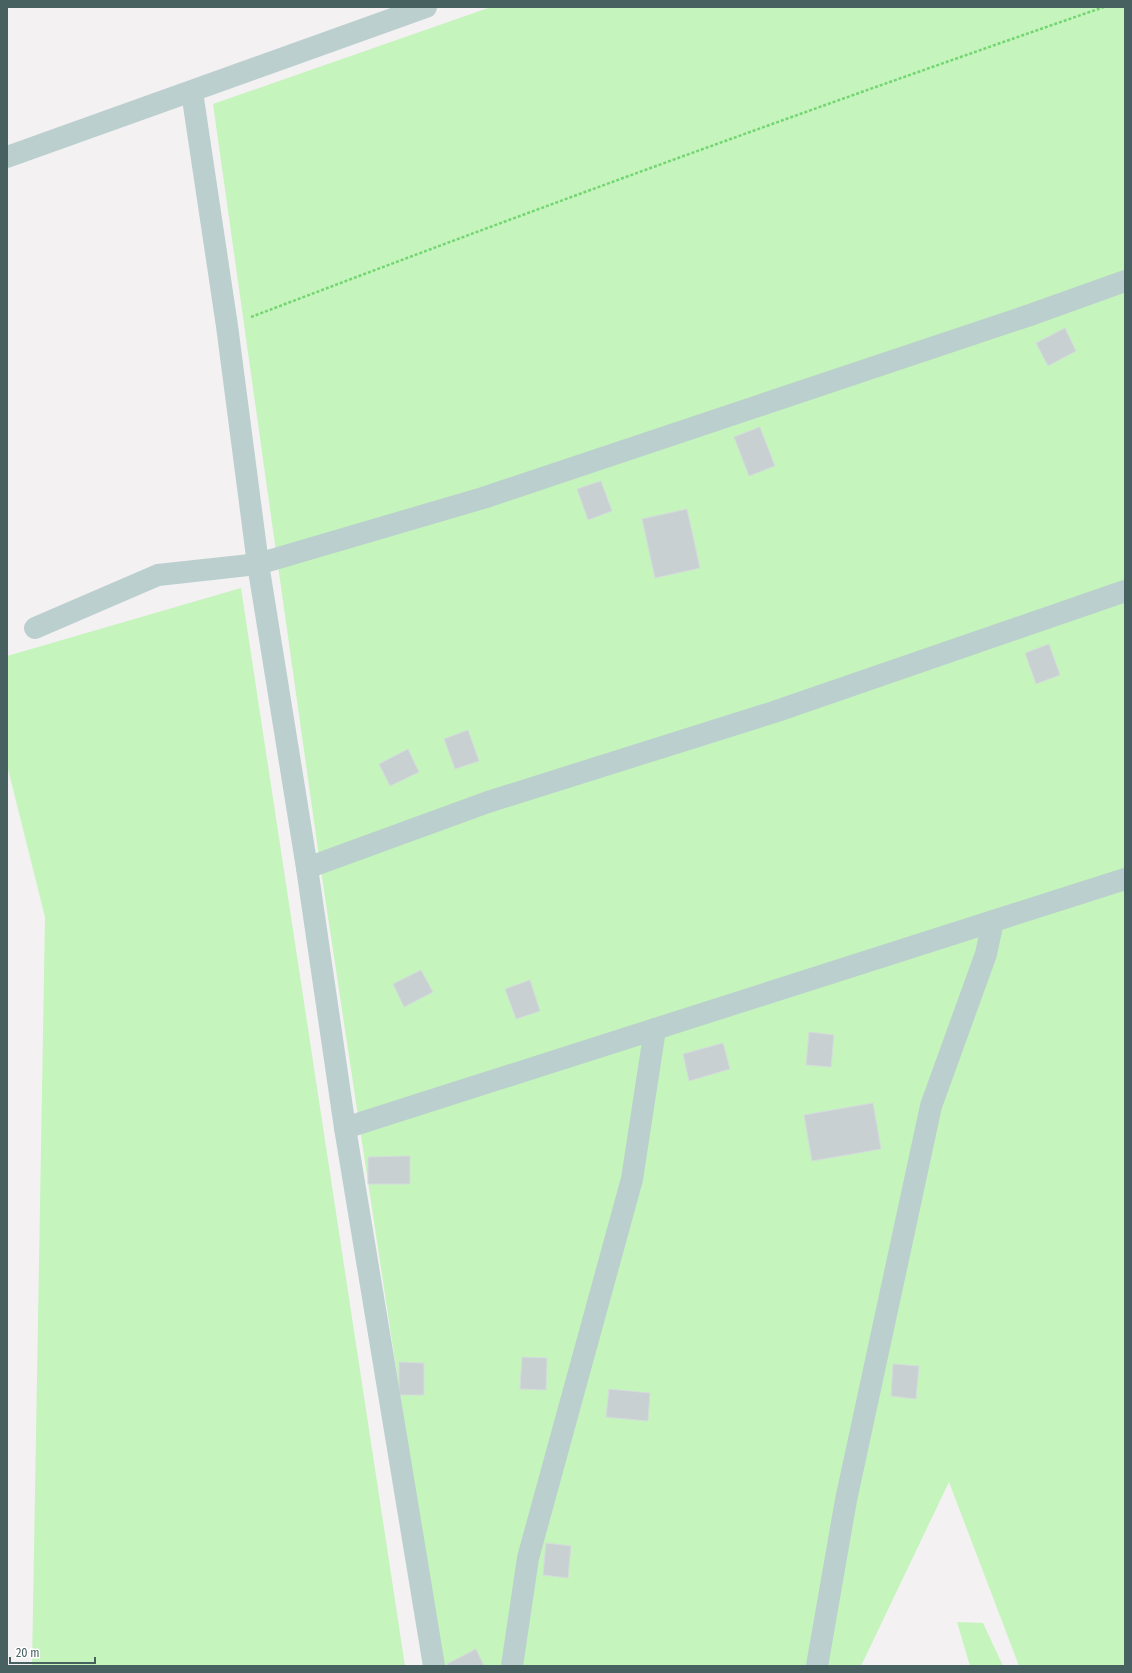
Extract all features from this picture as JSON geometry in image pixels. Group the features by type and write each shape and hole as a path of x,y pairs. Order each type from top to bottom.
{"street":[{"path":"7,157 426,7"},
{"path":"192,92 227,326 258,564 307,868 345,1128 434,1666"},
{"path":"35,628 158,575 258,564 483,498 1022,318 1125,281"},
{"path":"307,868 488,802 774,712 1125,591"},
{"path":"345,1128 1125,879"},
{"path":"817,1666 846,1500 931,1106 986,954 993,921"},
{"path":"512,1666 528,1558 632,1178 655,1029"}],"path":[{"path":"227,326 476,231 815,107 1104,7"}],"green space":[{"path":"491,7 1125,7 1125,1666 1019,1666 949,1482 861,1666 441,1666 320,864 213,104"},
{"path":"241,588 405,1666 32,1666 45,917 7,765 7,656"},
{"path":"957,1622 983,1623 1003,1666 970,1666"}],"building":[{"path":"1065,328 1076,351 1048,366 1036,343"},
{"path":"760,427 775,466 749,476 734,437"},
{"path":"601,481 612,511 588,520 577,489"},
{"path":"687,509 700,568 655,578 642,519"},
{"path":"1049,644 1060,675 1036,684 1025,653"},
{"path":"468,730 479,761 455,769 444,739"},
{"path":"408,749 419,772 390,786 379,764"},
{"path":"421,970 433,992 404,1007 393,984"},
{"path":"530,980 540,1011 516,1019 505,989"},
{"path":"809,1032 834,1035 831,1067 806,1065"},
{"path":"723,1043 730,1069 689,1081 683,1054"},
{"path":"873,1103 881,1149 812,1161 804,1115"},
{"path":"410,1156 410,1184 368,1184 368,1157"},
{"path":"522,1357 547,1358 546,1390 520,1389"},
{"path":"399,1362 424,1363 424,1395 399,1395"},
{"path":"893,1364 919,1366 916,1399 891,1396"},
{"path":"609,1389 650,1393 648,1421 606,1417"},
{"path":"546,1543 571,1546 568,1578 543,1575"},
{"path":"476,1649 484,1666 448,1666 447,1664"}]}
